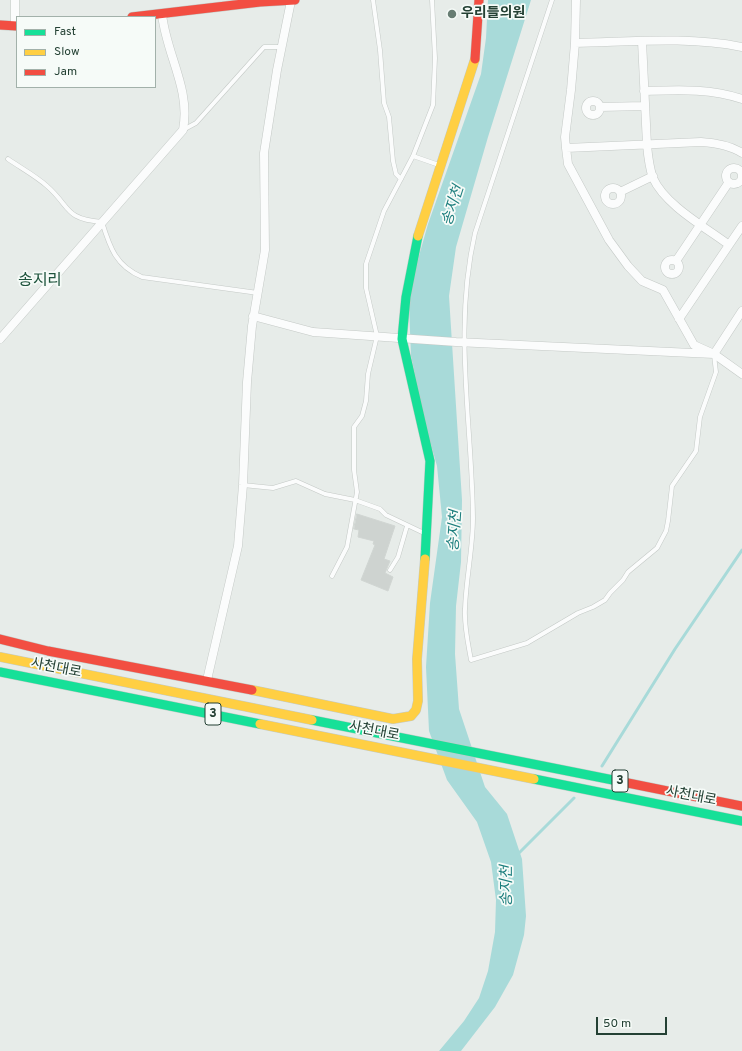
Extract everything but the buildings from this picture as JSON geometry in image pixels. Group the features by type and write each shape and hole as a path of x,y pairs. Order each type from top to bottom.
{"main road":[{"path":"142,16 260,1 293,0"},
{"path":"0,639 48,651 207,680 369,715 393,719 411,716 416,710 418,701 417,659 427,535 430,461 405,339 411,265 418,234 439,165 473,64 479,0"},
{"path":"0,24 16,26"},
{"name":"사천대로","path":"0,657 425,741 742,806"},
{"name":"사천대로","path":"0,672 425,756 742,821"}],"street":[{"path":"15,0 16,26"},
{"path":"207,680 238,546 244,485 247,382 253,316 265,250 264,152 281,46 293,0"},
{"path":"576,0 572,90 565,137 568,164 609,240 628,266 642,281 663,290 694,345 714,354 742,374"},
{"path":"0,339 183,130 185,101 168,45 162,14"},
{"path":"575,43 702,41 742,47"},
{"path":"642,42 647,144 653,176 662,191 680,210 728,245"},
{"path":"644,91 692,90 710,92 742,99"},
{"path":"600,107 644,106"},
{"path":"566,148 647,144 714,143 735,149 742,153"},
{"path":"620,192 653,176"},
{"path":"676,261 729,182"},
{"path":"679,319 742,226"},
{"path":"714,354 742,311"},
{"path":"253,316 313,332 405,339 714,354"}],"lane":[{"path":"373,0 380,50 384,103 389,118 393,161 396,174 401,179"},
{"path":"332,576 347,547 357,492 354,470 353,432 354,427 362,416 366,401 368,374 377,336 366,288 366,264 384,211 413,156 431,113 434,99 435,58 432,0"},
{"path":"552,0 475,233 468,264 465,288 460,342 473,518 465,609 470,660 527,643 578,613 593,608 605,600 623,580 628,572 656,548 668,521 672,486 696,451 700,417 716,372 714,354"},
{"path":"183,130 196,123 264,47 281,46"},
{"path":"413,156 439,165"},
{"path":"8,160 46,185 71,213 78,218 87,221 102,222 109,244 117,260 130,272 142,278 258,293"},
{"path":"244,485 273,488 296,481 325,494 355,500 380,509 386,515 427,535"},
{"path":"390,570 398,557 407,526"}],"water":[{"name":"송지천","path":"488,0 531,0 488,137 456,247 449,296 462,500 461,562 456,606 455,654 459,709 485,787 507,814 522,859 526,916 524,935 513,975 495,1007 461,1051 439,1051 464,1021 479,998 488,971 495,932 496,900 491,862 477,822 447,780 429,731 426,667 430,603 442,517 437,466 425,424 411,356 409,306 411,284 428,224 481,74 486,38"}],"waterway":[{"path":"602,766 675,649 742,550"},
{"path":"517,855 574,798"}],"traffic: fast":[{"path":"418,236 406,297 402,339 430,461 425,559"},
{"path":"0,672 260,724"},
{"path":"312,720 618,781"},
{"path":"534,779 742,821"}],"traffic: slow":[{"path":"418,236 475,59"},
{"path":"252,690 393,719 411,716 416,710 418,701 417,659 425,559"},
{"path":"0,657 312,720"},
{"path":"260,724 534,779"}],"traffic: jam":[{"path":"141,16 260,2 295,0"},
{"path":"475,59 479,0"},
{"path":"0,25 16,26"},
{"path":"0,639 48,651 252,690"},
{"path":"618,781 742,806"}],"place":[{"name":"우리들의원","path":"452,14"}],"district":[{"name":"송지리","path":"40,282"}]}
